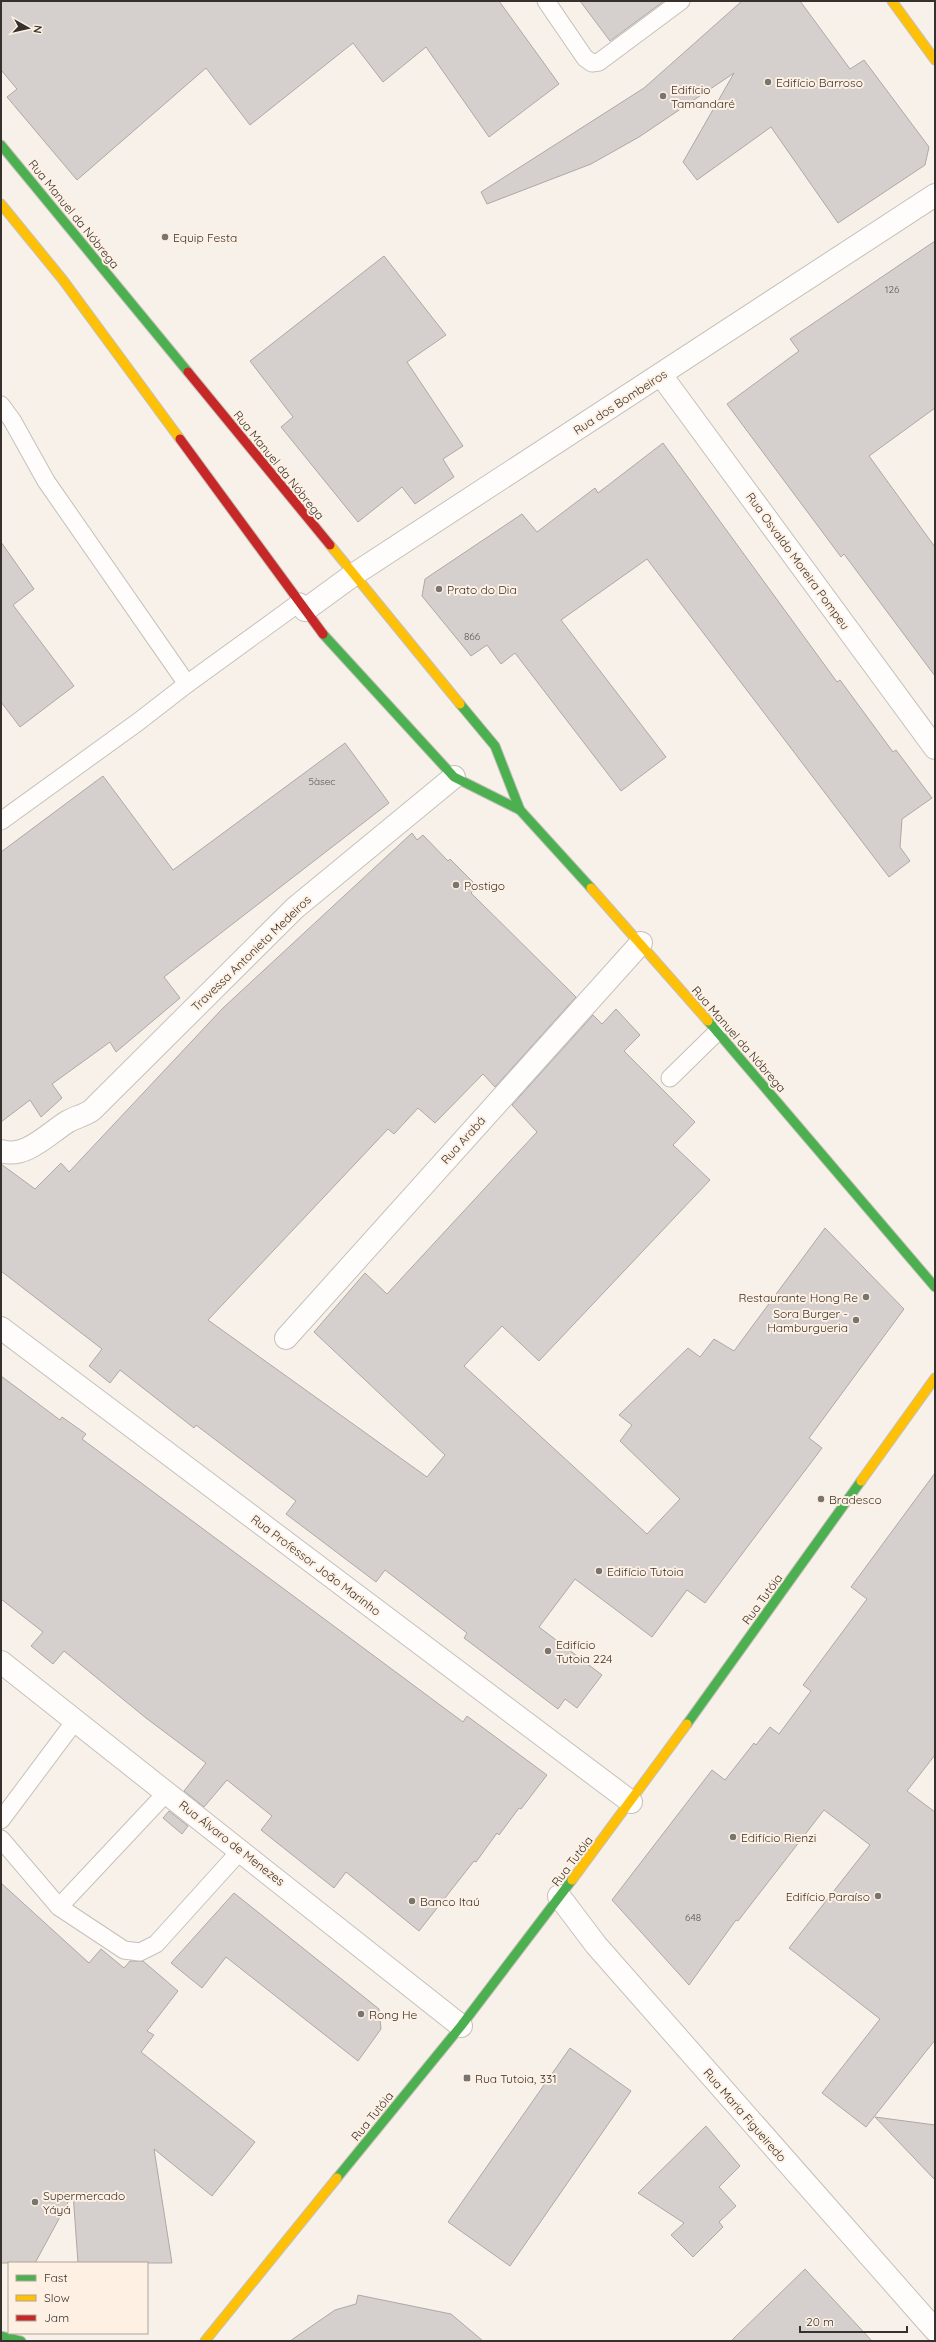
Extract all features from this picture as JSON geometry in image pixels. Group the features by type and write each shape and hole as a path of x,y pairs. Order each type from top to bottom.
{"street":[{"path":"892,1 935,60"},
{"name":"Rua Manuel da Nóbrega","path":"1,145 495,746 520,810 641,943 935,1287"},
{"path":"1,164 10,156"},
{"name":"Rua dos Bombeiros","path":"302,606 353,575 935,195"},
{"name":"Rua Manuel da Nóbrega","path":"1,204 63,280 327,639 454,777 520,810"},
{"name":"Rua Osvaldo Moreira Pompeu","path":"660,375 935,748"},
{"name":"Travessa Antonieta Medeiros","path":"1,1151 9,1153 21,1151 67,1122 92,1110 295,908 454,777"},
{"name":"Rua Arabá","path":"286,1338 641,943"},
{"name":"Rua Professor João Marinho","path":"1,1328 631,1802"},
{"name":"Rua Tutóia","path":"205,2341 461,2026 631,1802 935,1378"},
{"name":"Rua Álvaro de Menezes","path":"5,1673 75,1720 241,1850 461,2026"},
{"name":"Rua Maria Figueiredo","path":"559,1896 596,1944 935,2330"},
{"path":"1,2336 21,2341"}],"lane":[{"path":"546,1 585,58 592,63 599,62 681,1"},
{"path":"1,406 12,420 46,482 187,684"},
{"path":"1,821 138,722 187,684 302,606"},
{"path":"670,1078 717,1032"},
{"path":"1,1820 75,1720"},
{"path":"59,1907 167,1792"},
{"path":"1,1839 59,1907 124,1950 140,1952 156,1944 241,1850"}],"building":[{"path":"1,1 499,1 559,84 489,137 426,47 383,82 353,43 250,125 206,68 77,180 7,97 17,89 1,70"},
{"path":"580,1 664,1 610,41"},
{"path":"742,1 800,1 850,69 864,60 929,147 925,165 838,223 771,127 697,180 683,162 734,73 639,137 591,164 487,204 481,192 644,88"},
{"path":"935,241 935,408 869,456 935,547 935,676 844,554 841,557 727,404 799,351 790,339"},
{"path":"384,256 446,335 407,362 463,446 443,459 454,477 415,504 402,487 358,522 281,427 293,417 250,361"},
{"path":"663,443 837,682 840,680 893,752 896,750 932,798 902,819 900,847 910,861 889,877 647,559 561,620 666,757 621,791 515,653 501,664 487,645 471,656 422,596 425,579 522,514 537,532 595,488 598,493"},
{"path":"1,542 34,589 13,605 74,686 20,727 1,702"},
{"path":"345,743 389,803 164,977 180,998 116,1052 110,1042 52,1084 62,1098 41,1117 30,1100 1,1122 1,852 103,776 173,870"},
{"path":"412,833 417,840 423,835 448,861 450,859 477,886 471,893 576,997 495,1087 483,1074 435,1123 418,1108 394,1134 388,1129 208,1320 427,1477 445,1455 314,1332 365,1273 387,1294 537,1132 512,1105 593,1015 602,1024 616,1009 640,1035 624,1051 695,1122 673,1145 710,1180 539,1361 502,1326 464,1366 647,1534 680,1499 620,1441 632,1425 619,1415 688,1348 700,1357 714,1339 734,1351 825,1228 904,1309 809,1438 822,1448 705,1603 687,1590 652,1637 575,1579 539,1627 602,1675 577,1708 565,1699 558,1709 464,1638 467,1633 385,1570 376,1582 286,1514 296,1501 196,1425 194,1428 120,1370 110,1383 89,1366 102,1349 1,1271 1,1164 35,1189 61,1163 69,1172 223,1008"},
{"path":"1,1376 60,1420 62,1417 86,1434 82,1439 463,1722 467,1716 547,1775 521,1809 519,1808 499,1835 497,1833 476,1862 474,1861 419,1931 346,1872 334,1888 261,1830 272,1816 227,1780 204,1807 184,1791 206,1763 146,1718 64,1651 53,1664 31,1646 43,1632 1,1599"},
{"path":"935,1473 935,1755 907,1791 935,1812 935,2040 866,2127 822,2093 880,2019 789,1948 870,1845 824,1810 738,1921 736,1920 689,1985 612,1900 712,1770 725,1780 754,1743 756,1745 770,1727 779,1734 811,1691 803,1685 867,1599 851,1587"},
{"path":"169,1811 188,1826 182,1834 163,1818"},
{"path":"1,1883 89,1963 101,1949 124,1968 130,1961 143,1961 178,1991 147,2031 154,2035 141,2052 255,2142 212,2196 154,2149 172,2263 78,2262 73,2193 36,2262 1,2263"},
{"path":"234,1893 379,2009 381,2029 358,2061 226,1957 202,1988 171,1963"},
{"path":"570,2048 631,2091 510,2266 448,2222"},
{"path":"875,2117 935,2125 935,2180"},
{"path":"706,2126 740,2166 719,2187 736,2206 719,2222 723,2227 693,2257 671,2235 684,2223 638,2193"},
{"path":"805,2269 872,2341 731,2341"},
{"path":"358,2295 451,2314 483,2341 290,2341 335,2310 356,2304"}],"traffic: fast":[{"path":"1,145 188,372"},
{"path":"323,634 454,777 520,810 591,888"},
{"path":"460,704 495,746 520,810"},
{"path":"708,1021 935,1287"},
{"path":"687,1724 861,1481"},
{"path":"337,2178 461,2026 572,1880"},
{"path":"1,2336 21,2341"}],"traffic: slow":[{"path":"892,1 935,60"},
{"path":"1,204 63,280 180,439"},
{"path":"330,545 460,704"},
{"path":"591,888 708,1021"},
{"path":"861,1481 935,1378"},
{"path":"572,1880 687,1724"},
{"path":"205,2341 337,2178"}],"traffic: jam":[{"path":"188,372 330,545"},
{"path":"180,439 323,634"}],"place":[{"name":"Edifício Barroso","path":"768,82"},
{"name":"Edifício Tamandaré","path":"663,96"},
{"name":"Equip Festa","path":"165,237"},
{"name":"Prato do Dia","path":"439,589"},
{"name":"Postigo","path":"456,885"},
{"name":"Restaurante Hong Re","path":"866,1297"},
{"name":"Sora Burger - Hamburgueria","path":"856,1320"},
{"name":"Bradesco","path":"821,1499"},
{"name":"Edifício Tutoia","path":"599,1571"},
{"name":"Edifício Tutoia 224","path":"548,1651"},
{"name":"Edifício Rienzi","path":"733,1837"},
{"name":"Edifício Paraíso","path":"878,1896"},
{"name":"Banco Itaú","path":"412,1901"},
{"name":"Rong He","path":"361,2014"},
{"name":"Rua Tutoia, 331","path":"467,2078"},
{"name":"Supermercado Yáyá","path":"35,2202"}]}
